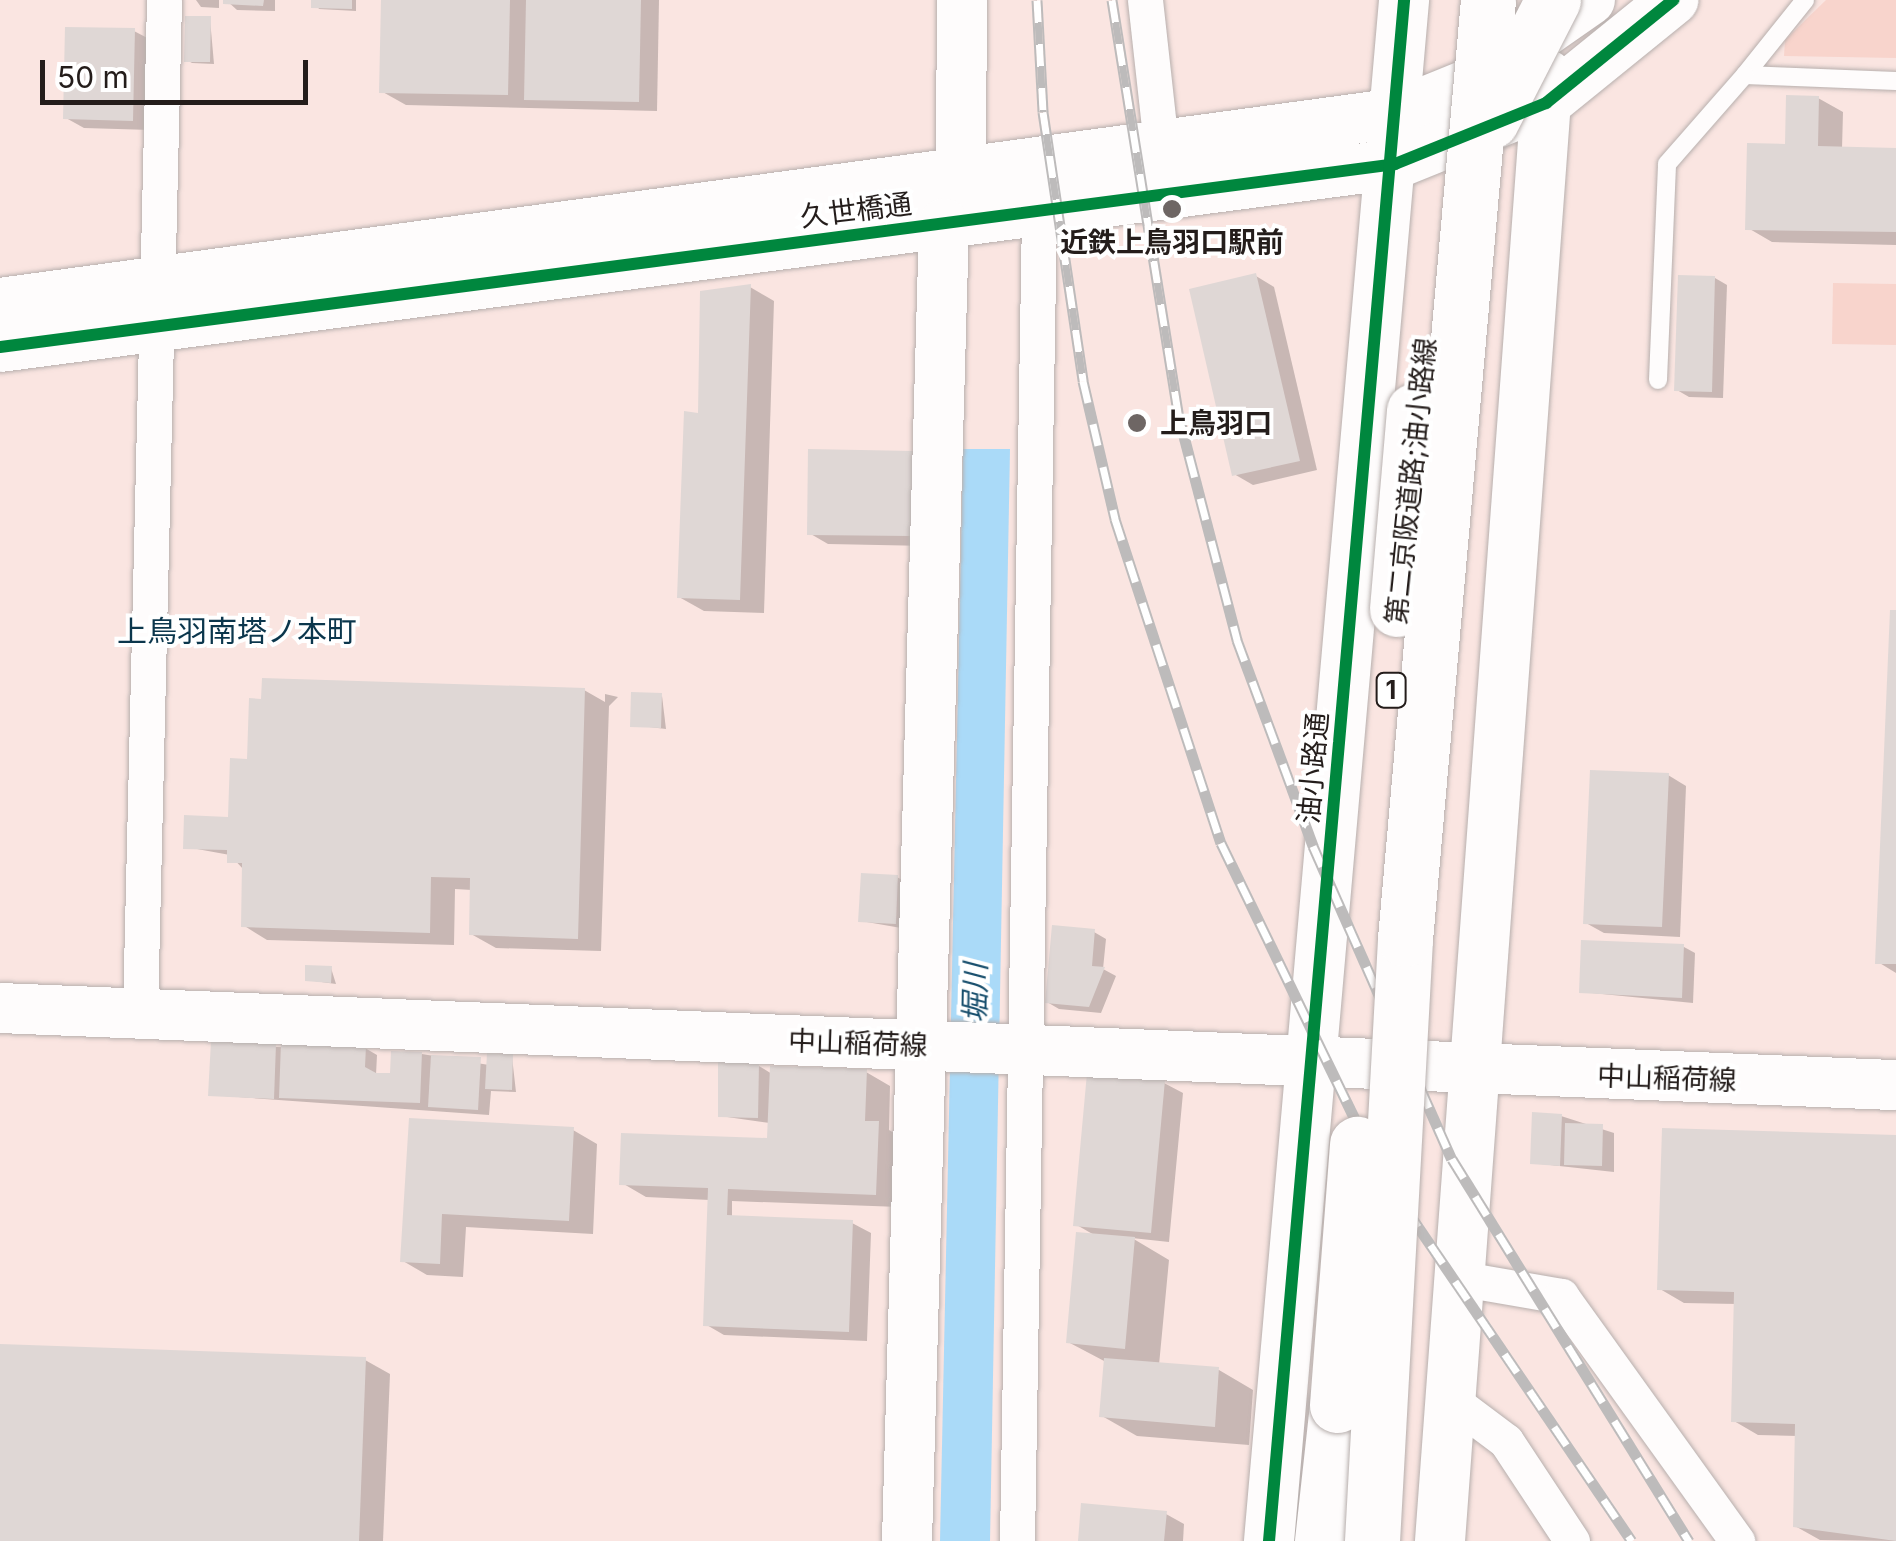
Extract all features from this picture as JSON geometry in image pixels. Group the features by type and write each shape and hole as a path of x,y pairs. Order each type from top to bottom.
{"highway":[{"path":"1372,1541 1405,939 1488,0"},
{"name":"第二京阪道路;油小路線","path":"1322,1541 1337,1405 1418,374 1465,182 1553,11"},
{"name":"第二京阪道路;油小路線","path":"1332,1541 1337,1405"}],"street":[{"path":"140,1012 164,0"},
{"path":"962,0 962,170"},
{"path":"1144,0 1161,145"},
{"name":"油小路通","path":"1269,1541 1396,164 1404,0"},
{"name":"久世橋通","path":"0,347 154,304 465,262 774,195 1398,114 1553,11 1590,0"},
{"name":"久世橋通","path":"465,262 779,246 1396,164 1546,103 1672,0"},
{"path":"1440,1541 1468,1071 1516,568 1553,11"},
{"path":"774,195 779,246"},
{"path":"1017,1541 1040,212"},
{"path":"907,1541 926,1046 944,224"},
{"name":"久世橋通","path":"0,302 154,304"},
{"name":"中山稲荷線","path":"0,1008 1468,1071 1896,1085"},
{"path":"1457,1278 1561,1296 1737,1541"},
{"path":"1450,1398 1506,1441 1572,1541"}],"lane":[{"path":"1658,380 1667,164 1806,0"},
{"path":"1745,76 1896,81"}],"shaded area":[{"path":"0,0 1896,0 1896,1541 0,1541"},
{"path":"1826,0 1896,0 1896,58 1784,56 1785,40"},
{"path":"1833,283 1896,284 1896,345 1832,344"}],"water":[{"name":"堀川","path":"963,449 1010,449 990,1541 940,1541"}],"building":[{"path":"223,0 264,0 263,6 223,4"},
{"path":"311,0 352,0 352,9 311,8"},
{"path":"381,0 510,0 508,95 379,93"},
{"path":"526,0 641,0 639,102 524,100"},
{"path":"185,16 211,16 210,62 184,62"},
{"path":"65,27 135,28 133,121 63,119"},
{"path":"1786,95 1819,96 1818,146 1896,148 1896,232 1745,230 1747,143 1785,144"},
{"path":"1256,273 1300,461 1232,476 1189,289"},
{"path":"1678,275 1715,276 1712,392 1674,391"},
{"path":"751,284 740,600 677,598 684,411 698,413 700,291"},
{"path":"808,449 913,451 911,536 807,535"},
{"path":"1890,610 1896,610 1896,964 1875,964"},
{"path":"262,678 585,688 578,939 469,935 470,878 431,877 430,933 241,927 242,863 227,863 227,850 183,849 184,815 228,817 230,758 247,759 249,698 261,699"},
{"path":"631,692 662,693 661,728 630,727"},
{"path":"1590,770 1669,773 1662,927 1583,924"},
{"path":"861,873 898,875 896,924 858,922"},
{"path":"1052,925 1095,929 1092,966 1105,967 1089,1007 1045,1003"},
{"path":"1581,940 1684,944 1682,998 1579,993"},
{"path":"305,965 332,966 331,983 305,981"},
{"path":"211,1041 276,1044 274,1099 208,1096"},
{"path":"281,1042 366,1046 365,1067 376,1073 390,1073 391,1051 422,1052 420,1103 279,1098"},
{"path":"487,1053 513,1054 512,1090 485,1089"},
{"path":"431,1055 481,1057 478,1110 428,1107"},
{"path":"718,1062 759,1063 758,1118 718,1117"},
{"path":"770,1066 867,1069 865,1121 879,1121 876,1195 728,1189 727,1215 853,1220 849,1332 703,1326 708,1188 619,1185 621,1133 767,1138"},
{"path":"1087,1073 1165,1080 1151,1233 1073,1226"},
{"path":"1532,1112 1562,1114 1560,1166 1530,1164"},
{"path":"409,1118 574,1127 569,1221 442,1214 440,1264 400,1262"},
{"path":"1565,1123 1603,1124 1602,1166 1564,1165"},
{"path":"1662,1128 1896,1135 1896,1541 1793,1527 1795,1424 1731,1422 1734,1292 1657,1290"},
{"path":"1076,1232 1135,1237 1125,1349 1066,1343"},
{"path":"0,1344 366,1357 359,1541 0,1541"},
{"path":"1104,1358 1219,1367 1215,1427 1099,1417"},
{"path":"1081,1503 1167,1511 1164,1541 1078,1541"}],"railway":[{"path":"1037,0 1043,112 1083,381 1115,519 1221,843 1381,1172 1632,1541"},
{"path":"1112,0 1178,413 1237,640 1313,846 1452,1159 1689,1541"}],"cycle path":[{"path":"1269,1541 1404,0"},
{"path":"0,347 1395,164 1546,103 1673,0"}],"place":[{"name":"近鉄上鳥羽口駅前","path":"1172,209"},
{"name":"上鳥羽口","path":"1137,423"}],"district":[{"name":"上鳥羽南塔ノ本町","path":"237,631"}]}
